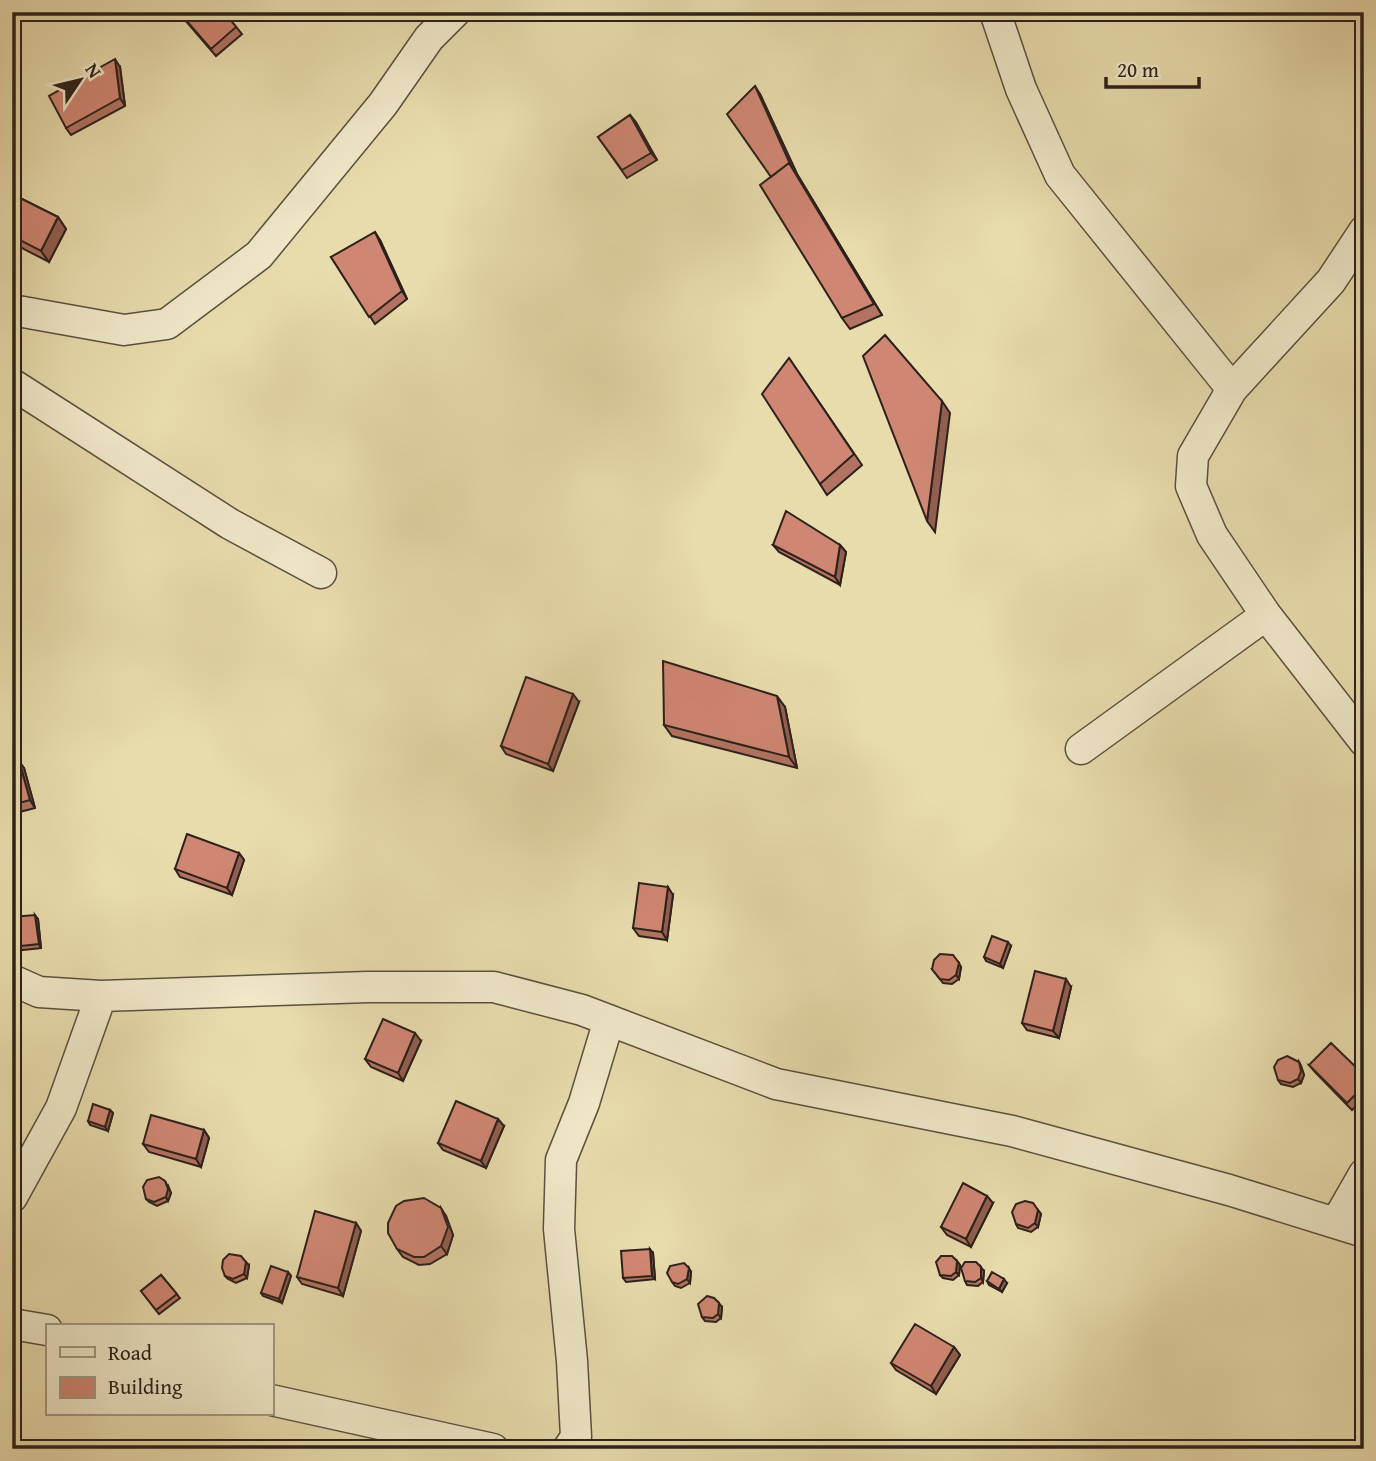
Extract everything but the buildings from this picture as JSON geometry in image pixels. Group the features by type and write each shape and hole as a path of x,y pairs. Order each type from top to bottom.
{"street":[{"path":"12,310 124,330 167,324 259,254 383,104 429,38 455,12"},
{"path":"995,12 1021,89 1060,175 1232,388"},
{"path":"1364,231 1331,281 1232,388 1193,456 1191,486 1212,535 1266,615 1364,741"},
{"path":"12,384 230,524 321,573"},
{"path":"1081,749 1266,615"},
{"path":"12,980 39,992 101,996 368,987 494,987 582,1010 776,1084 1012,1131 1229,1190 1364,1232"},
{"path":"12,1197 61,1108 101,996"},
{"path":"568,1449 576,1437 572,1361 559,1229 561,1160 583,1103 609,1020"},
{"path":"1336,1223 1364,1174"},
{"path":"12,1324 46,1330"},
{"path":"273,1400 493,1449"}]}
